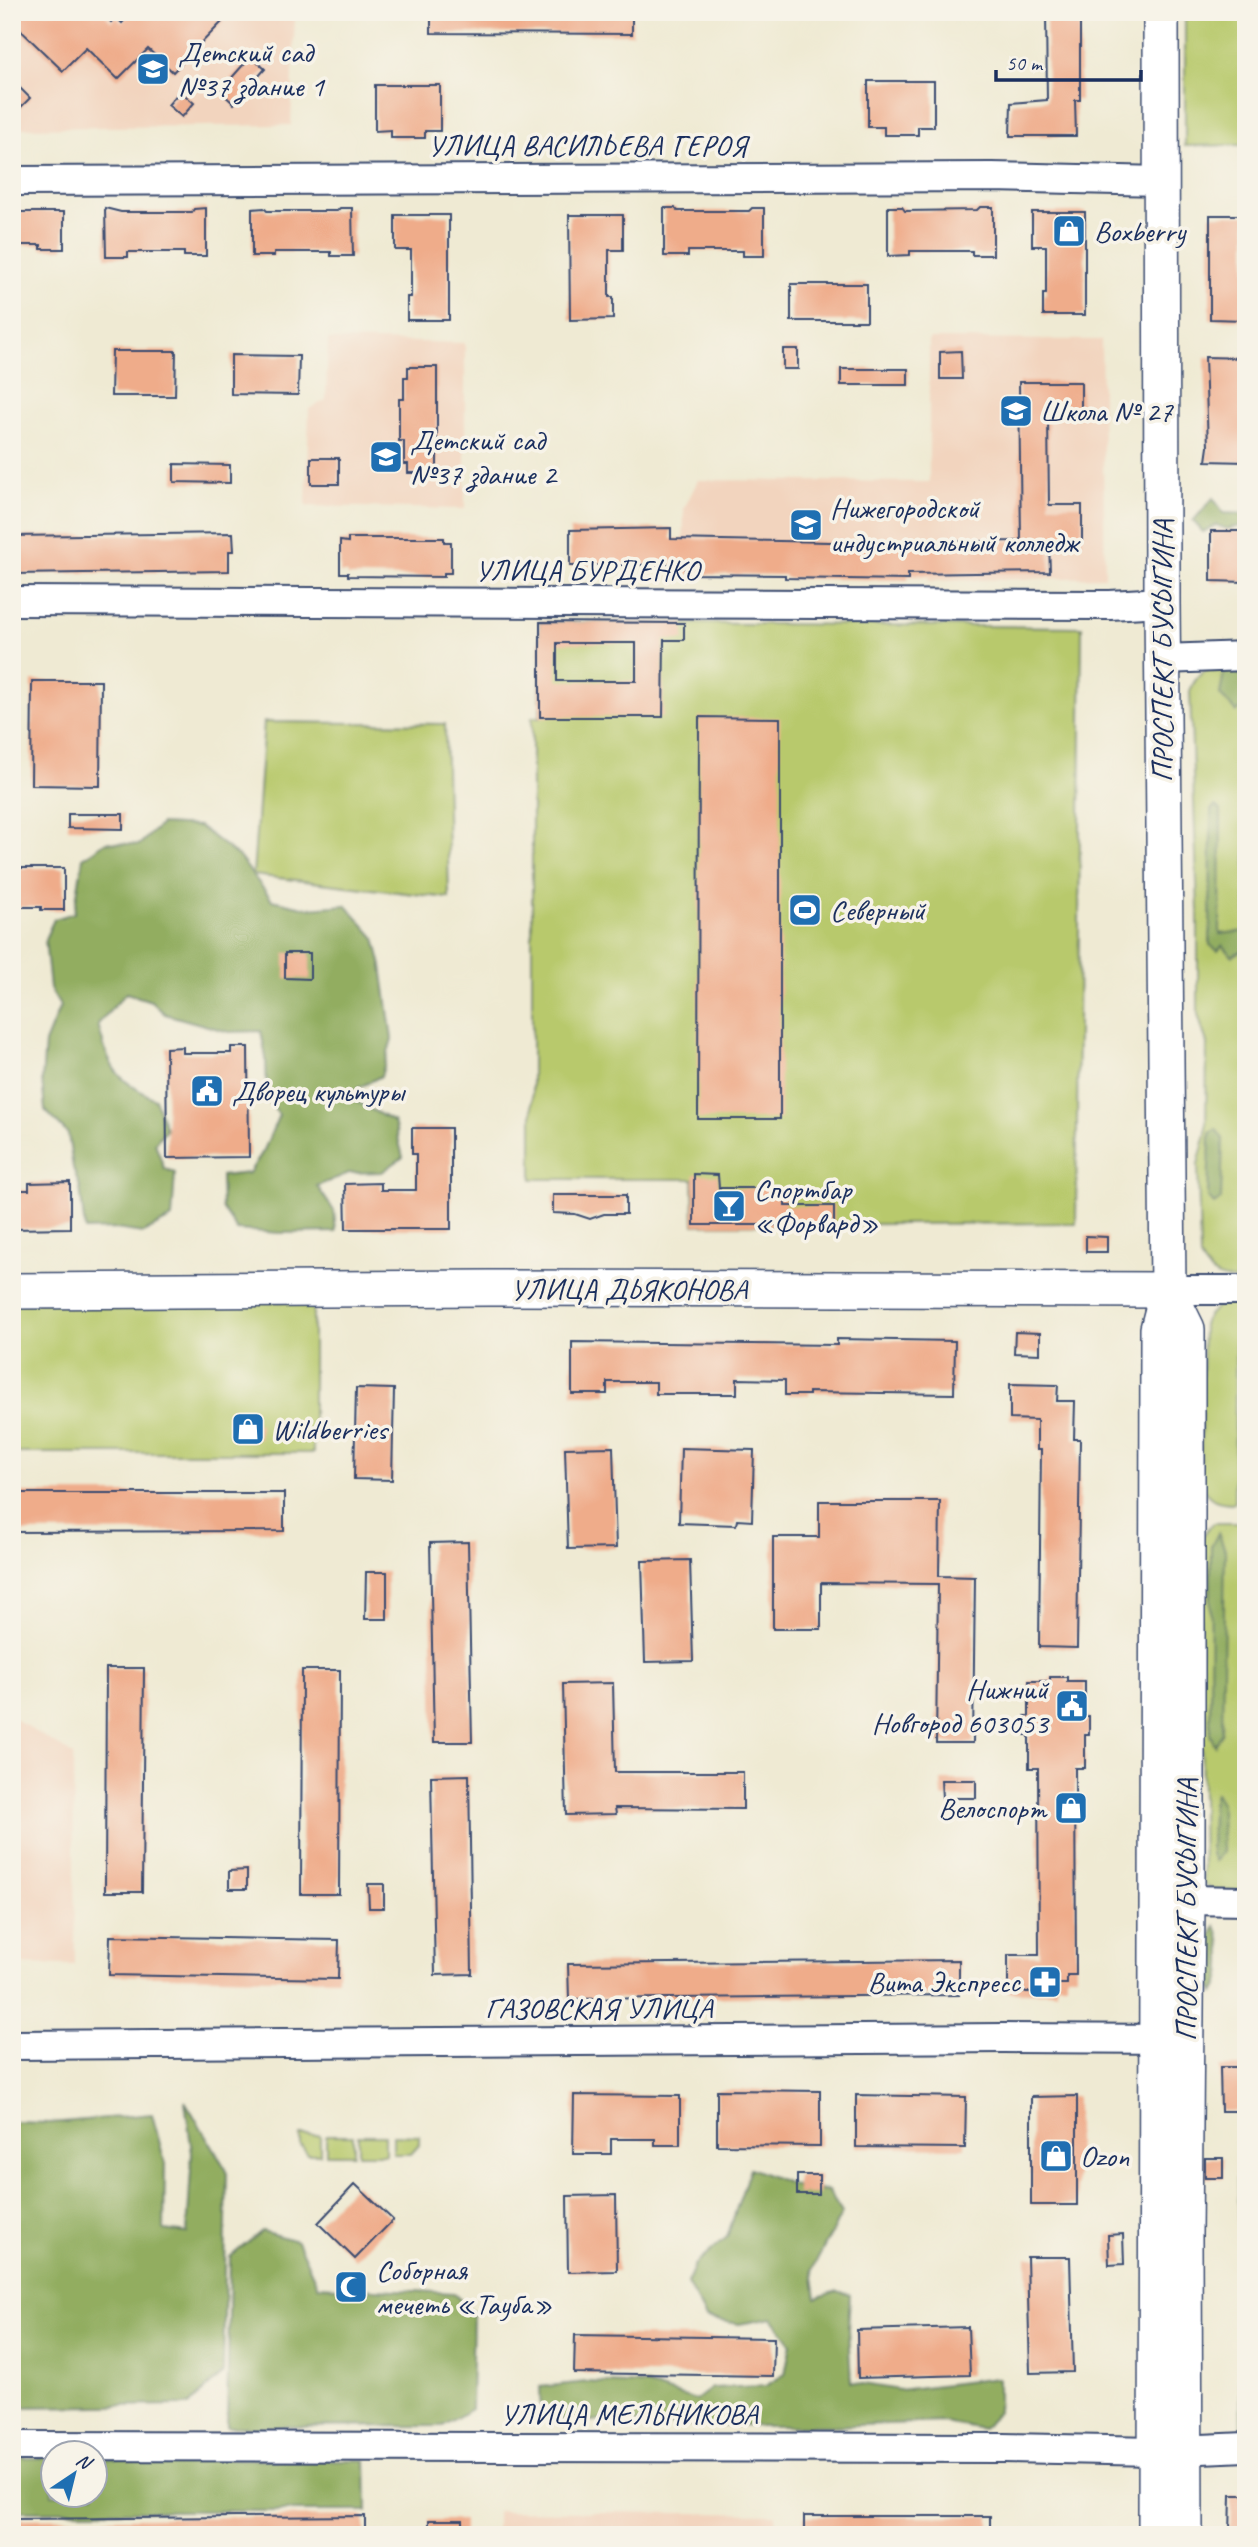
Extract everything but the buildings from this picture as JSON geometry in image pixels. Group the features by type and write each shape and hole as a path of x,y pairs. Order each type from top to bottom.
{"main road":[{"name":"ПРОСПЕКТ БУСЫГИНА","path":"1156,2535 1170,2451 1171,2039 1158,1329 1168,1290 1161,602 1161,12"},
{"name":"УЛИЦА ДЬЯКОНОВА","path":"12,1291 489,1288 1168,1290"},
{"name":"ПРОСПЕКТ БУСЫГИНА","path":"1168,1290 1187,1329 1187,1900 1171,2039"},
{"name":"ПРОСПЕКТ БУСЫГИНА","path":"1170,2451 1185,2535"}],"street":[{"name":"УЛИЦА ВАСИЛЬЕВА ГЕРОЯ","path":"12,181 926,177 1161,181"},
{"name":"УЛИЦА БУРДЕНКО","path":"12,601 1083,605 1161,602"},
{"path":"1163,659 1246,656"},
{"name":"УЛИЦА ДЬЯКОНОВА","path":"1168,1290 1246,1290"},
{"path":"1187,1900 1246,1902"},
{"name":"ГАЗОВСКАЯ УЛИЦА","path":"12,2045 1171,2039"},
{"name":"УЛИЦА МЕЛЬНИКОВА","path":"12,2446 977,2448 1170,2451 1246,2447"}],"shaded area":[{"name":"Детский сад №37 здание 1","path":"12,12 295,12 291,125 12,128"},
{"name":"Школа № 27","path":"929,339 1101,340 1105,577 929,581 928,577 909,577 908,580 785,578 784,574 683,574 684,509 698,480 929,482"},
{"name":"Детский сад №37 здание 2","path":"328,340 465,343 465,509 306,506 309,409 326,400"},
{"path":"12,1717 73,1755 75,1965 12,1964"},
{"path":"496,2511 776,2514 776,2535 496,2535"}],"green space":[{"path":"1185,12 1246,12 1246,145 1185,146"},
{"path":"1213,498 1224,513 1246,514 1242,526 1227,529 1216,525 1203,532 1193,521"},
{"name":"Северный","path":"540,622 1082,627 1076,1223 694,1225 693,1179 532,1179 532,717 540,717"},
{"path":"1246,666 1246,1282 1225,1279 1214,1274 1200,1258 1198,1164 1206,1134 1207,1044 1198,1014 1198,911 1190,691 1199,675 1205,671 1219,667"},
{"path":"1224,671 1236,672 1246,679 1246,705 1237,712 1220,695"},
{"path":"264,722 445,724 449,898 253,875"},
{"path":"1215,806 1221,810 1220,934 1245,931 1246,949 1232,956 1223,945 1218,951 1210,945 1211,810"},
{"path":"161,824 199,826 239,857 272,900 308,908 346,905 375,938 382,966 392,1039 381,1076 345,1095 394,1122 403,1157 382,1172 349,1173 317,1186 334,1211 336,1232 280,1233 237,1230 222,1208 221,1176 249,1173 264,1150 279,1115 267,1099 266,1058 261,1031 229,1032 165,1014 151,1001 126,993 98,1024 115,1070 130,1085 155,1099 166,1129 155,1143 164,1168 175,1173 172,1218 143,1233 116,1229 85,1230 80,1187 73,1168 68,1134 45,1110 42,1080 45,1043 60,1006 50,989 45,939 54,919 74,913 83,858 106,842 139,845"},
{"path":"1216,1129 1223,1139 1221,1199 1214,1204 1208,1197 1210,1133"},
{"path":"1236,1300 1234,1503 1214,1500 1200,1485 1203,1324 1216,1308"},
{"path":"313,1301 313,1453 12,1453 12,1302"},
{"path":"1214,1523 1246,1523 1246,1893 1213,1890 1203,1884 1199,1541"},
{"path":"1218,1533 1225,1550 1222,1734 1215,1745 1210,1735 1211,1547"},
{"path":"1215,1793 1221,1803 1222,1852 1215,1861 1211,1854 1212,1805"},
{"path":"1216,1926 1222,1970 1214,1993 1208,1959 1210,1940"},
{"path":"185,2101 227,2171 223,2373 189,2405 12,2407 12,2122 51,2123 152,2114 165,2163 164,2230 187,2233 192,2153"},
{"path":"1246,2131 1246,2435 1241,2435 1237,2140"},
{"path":"300,2135 320,2135 320,2154 308,2154 300,2144"},
{"path":"326,2135 353,2135 353,2154 326,2154"},
{"path":"358,2135 385,2135 385,2154 358,2154"},
{"path":"393,2135 419,2136 419,2145 411,2154 393,2154"},
{"path":"750,2168 798,2187 828,2191 842,2213 812,2270 816,2298 838,2291 850,2295 848,2329 851,2382 899,2390 998,2378 998,2411 983,2429 944,2422 830,2426 695,2426 541,2418 540,2387 587,2382 646,2385 696,2400 712,2388 765,2386 785,2374 791,2343 772,2318 739,2324 706,2318 687,2283 695,2265 727,2237"},
{"path":"262,2231 297,2241 318,2286 453,2293 473,2312 471,2409 443,2426 227,2427 230,2257"},
{"path":"12,2458 38,2458 38,2508 108,2508 108,2458 366,2460 367,2511 12,2511"}],"place":[{"name":"Детский сад №37 здание 1","path":"153,69"},
{"name":"Boxberry","path":"1069,231"},
{"name":"Школа № 27","path":"1016,411"},
{"name":"Детский сад №37 здание 2","path":"386,457"},
{"name":"Нижегородской индустриальный колледж","path":"806,525"},
{"name":"Северный","path":"805,910"},
{"name":"Дворец культуры","path":"207,1091"},
{"name":"Спортбар «Форвард»","path":"729,1206"},
{"name":"Wildberries","path":"248,1429"},
{"name":"Нижний Новгород 603053","path":"1072,1706"},
{"name":"Велоспорт","path":"1071,1808"},
{"name":"Вита Экспресс","path":"1045,1982"},
{"name":"Ozon","path":"1056,2156"},
{"name":"Соборная мечеть «Тауба»","path":"351,2287"}]}
